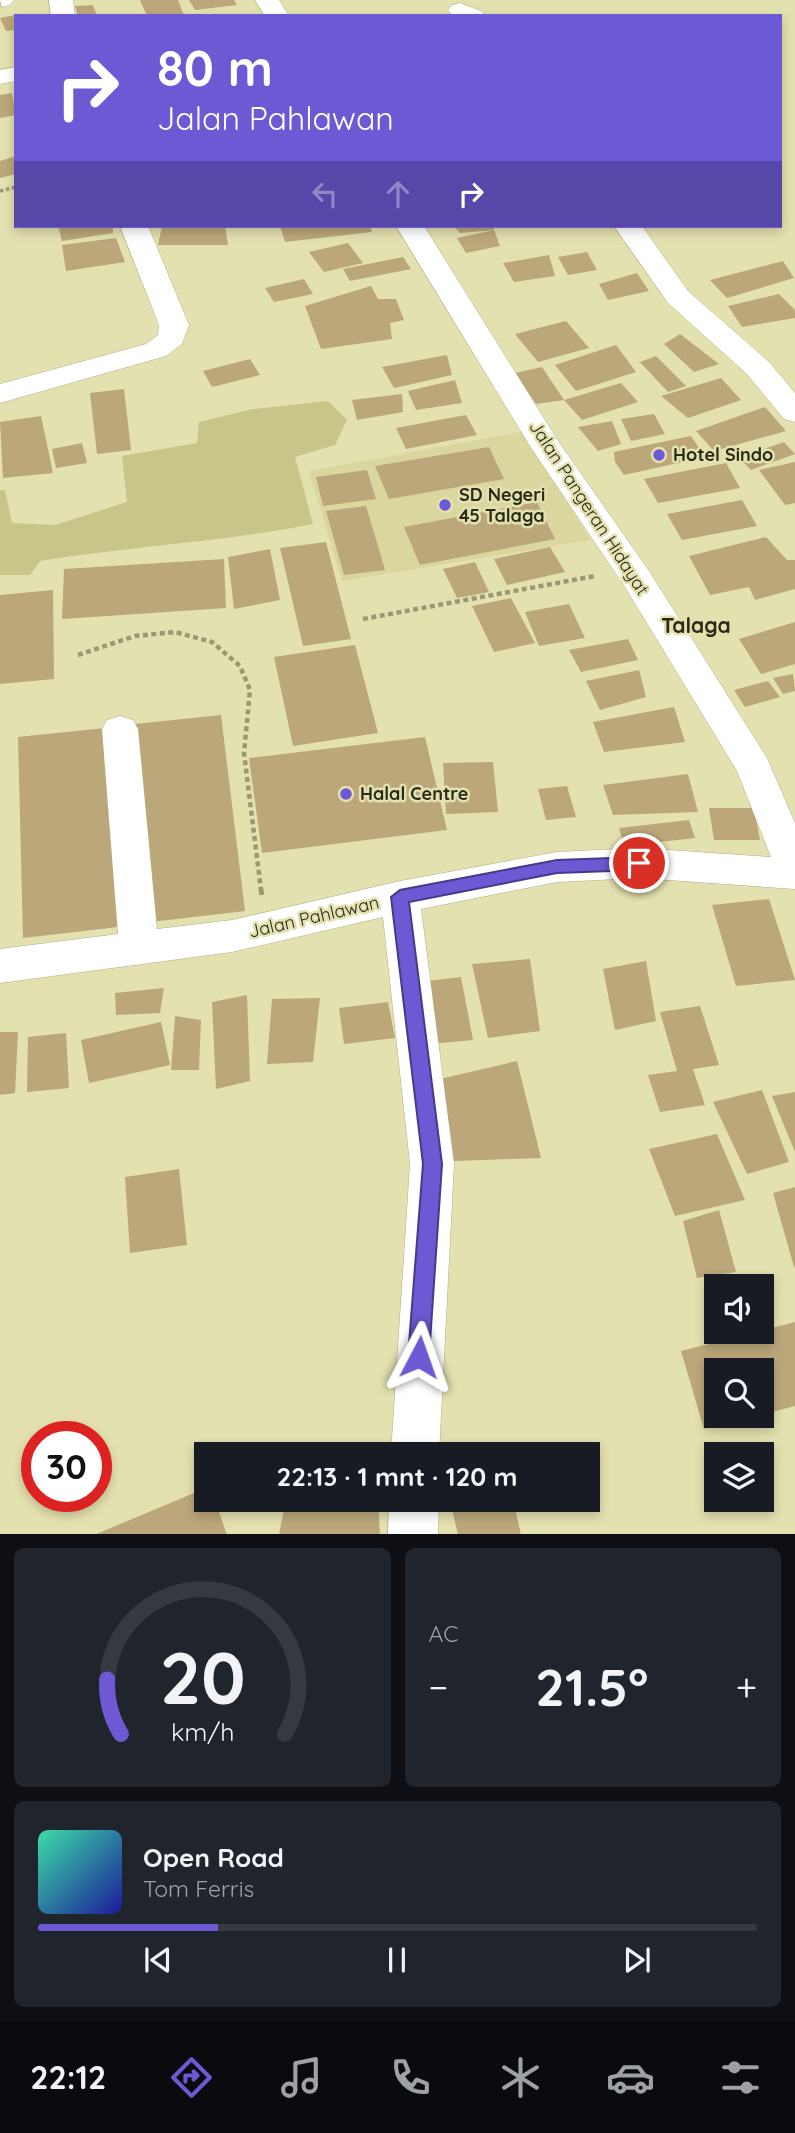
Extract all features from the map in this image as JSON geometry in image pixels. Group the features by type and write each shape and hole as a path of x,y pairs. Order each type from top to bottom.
{"street":[{"path":"0,394 156,350 172,338 174,325 135,228"},
{"name":"Jalan Pangeran Hidayat","path":"411,228 546,446 630,570 754,768 795,872"},
{"path":"629,228 678,297 758,368 795,412"},
{"path":"120,729 139,948"},
{"name":"Jalan Pahlawan","path":"0,966 232,936 400,897 557,867 639,863 795,872"},
{"path":"400,897 432,1164 416,1442"},
{"path":"413,1534 414,1512"}],"path":[{"path":"363,619 630,570"},
{"path":"78,655 113,641 153,632 190,634 220,646 243,667 250,690 243,750 265,928"}],"shaded area":[{"path":"328,401 347,420 335,445 295,457 313,524 40,561 30,575 0,575 0,490 5,490 12,523 55,525 127,502 122,456 197,443 199,422 253,409"},
{"name":"SD Negeri 45 Talaga","path":"526,431 590,540 342,581 309,471"}],"building":[{"path":"140,0 178,0 183,14 146,14"},
{"path":"189,0 234,0 237,5 195,10"},
{"path":"93,5 96,14 77,14 75,6"},
{"path":"14,15 14,30 6,31 0,18"},
{"path":"12,93 14,115 0,118 0,95"},
{"path":"14,157 14,174 0,178 0,161"},
{"path":"59,228 113,228 113,233 62,241"},
{"path":"162,228 225,228 228,245 158,245"},
{"path":"281,228 371,228 372,232 285,242"},
{"path":"456,228 494,230 460,233"},
{"path":"494,230 500,246 466,253 457,238"},
{"path":"116,238 125,262 66,271 62,245"},
{"path":"348,243 363,263 324,272 309,252"},
{"path":"587,252 597,270 568,275 558,257"},
{"path":"549,255 555,276 514,282 503,263"},
{"path":"403,257 411,269 350,281 343,269"},
{"path":"783,261 794,278 727,298 710,280"},
{"path":"637,273 649,291 608,300 599,284"},
{"path":"304,279 313,294 274,302 265,288"},
{"path":"371,286 378,299 396,299 404,320 390,323 392,339 321,349 305,306"},
{"path":"779,294 795,310 795,318 742,327 728,306"},
{"path":"566,321 589,348 538,362 515,334"},
{"path":"680,334 719,364 694,372 664,344"},
{"path":"616,345 636,372 576,391 555,365"},
{"path":"447,355 452,375 394,388 382,367"},
{"path":"656,356 686,386 668,392 640,362"},
{"path":"250,359 260,375 212,387 203,371"},
{"path":"542,367 564,400 536,404 515,373"},
{"path":"721,378 741,400 688,418 661,396"},
{"path":"455,380 462,403 416,410 408,391"},
{"path":"621,383 638,402 582,420 564,400"},
{"path":"124,389 131,450 97,454 90,393"},
{"path":"402,394 403,412 357,420 352,400"},
{"path":"765,407 786,431 714,451 696,431"},
{"path":"654,414 665,434 631,441 621,419"},
{"path":"466,415 477,435 406,449 396,428"},
{"path":"41,416 53,473 3,478 0,422"},
{"path":"612,421 621,444 598,451 578,427"},
{"name":"Hotel Sindo","path":"691,436 705,457 624,475 615,462 614,452"},
{"path":"784,442 795,454 751,470 739,458"},
{"path":"82,443 87,463 56,468 52,449"},
{"path":"489,447 504,479 389,499 375,466"},
{"path":"795,462 795,503 785,505 759,470"},
{"path":"726,463 740,488 658,503 644,479"},
{"path":"367,470 376,499 323,506 316,477"},
{"path":"742,500 757,526 682,540 667,514"},
{"path":"537,502 555,539 420,565 404,527"},
{"path":"366,506 385,570 344,575 326,511"},
{"path":"766,537 787,560 795,560 795,589 755,600 749,587 710,595 689,556"},
{"path":"326,542 351,639 303,646 280,548"},
{"path":"550,547 565,572 507,585 494,559"},
{"path":"270,549 280,600 234,609 228,557"},
{"path":"224,559 226,608 62,619 64,569"},
{"path":"475,562 489,592 457,598 443,569"},
{"path":"53,590 54,679 0,684 0,595"},
{"path":"511,598 535,643 494,652 472,606"},
{"path":"569,604 585,638 539,646 525,612"},
{"path":"795,622 795,664 761,674 739,639"},
{"path":"628,639 638,660 581,672 569,650"},
{"path":"355,645 378,733 293,746 274,657"},
{"path":"639,670 646,697 600,710 586,681"},
{"path":"793,674 795,691 783,694 773,678"},
{"path":"768,681 780,697 745,707 734,690"},
{"path":"674,707 685,742 604,752 593,722"},
{"path":"221,715 245,911 151,922 135,724"},
{"path":"105,728 118,927 23,938 18,737"},
{"name":"Halal Centre","path":"425,737 447,830 262,853 249,758"},
{"path":"493,762 498,812 446,814 443,763"},
{"path":"688,774 698,812 613,815 603,785"},
{"path":"567,786 576,817 546,820 538,789"},
{"path":"709,808 754,808 760,840 714,840"},
{"path":"689,820 695,838 624,846 619,828"},
{"path":"769,899 795,980 736,986 712,905"},
{"path":"530,959 540,1031 488,1038 472,964"},
{"path":"646,961 656,1021 615,1030 603,969"},
{"path":"461,977 473,1040 421,1045 411,983"},
{"path":"164,988 160,1013 116,1015 115,993"},
{"path":"247,995 250,1081 216,1089 212,1002"},
{"path":"320,998 313,1062 267,1064 272,999"},
{"path":"388,1002 395,1038 344,1044 339,1008"},
{"path":"700,1006 719,1065 693,1069 705,1105 660,1112 648,1075 677,1071 660,1012"},
{"path":"175,1016 201,1020 199,1070 171,1070"},
{"path":"161,1022 170,1065 89,1083 81,1040"},
{"path":"0,1032 18,1032 15,1093 0,1095"},
{"path":"66,1033 69,1088 27,1092 28,1037"},
{"path":"517,1061 541,1158 454,1161 440,1079"},
{"path":"762,1090 789,1162 747,1174 713,1102"},
{"path":"795,1092 795,1152 772,1096"},
{"path":"717,1134 745,1200 675,1216 649,1149"},
{"path":"179,1169 187,1245 130,1253 125,1177"},
{"path":"795,1187 795,1267 794,1267 773,1193"},
{"path":"719,1210 736,1272 704,1274 704,1277 697,1278 683,1221"},
{"path":"795,1322 795,1406 774,1412 774,1358 704,1358 704,1428 708,1428 704,1429 681,1351 709,1344 774,1344 774,1327"},
{"path":"194,1493 194,1512 219,1512 227,1534 96,1534"},
{"path":"283,1512 379,1512 380,1534 279,1534"},
{"path":"453,1512 516,1512 521,1534 458,1534"}],"place":[{"name":"Hotel Sindo","path":"659,455"},
{"name":"SD Negeri 45 Talaga","path":"445,505"},
{"name":"Halal Centre","path":"346,794"}],"district":[{"name":"Talaga","path":"696,626"}],"route":[{"path":"419,1357 432,1164 400,897 557,867 639,863"}]}
